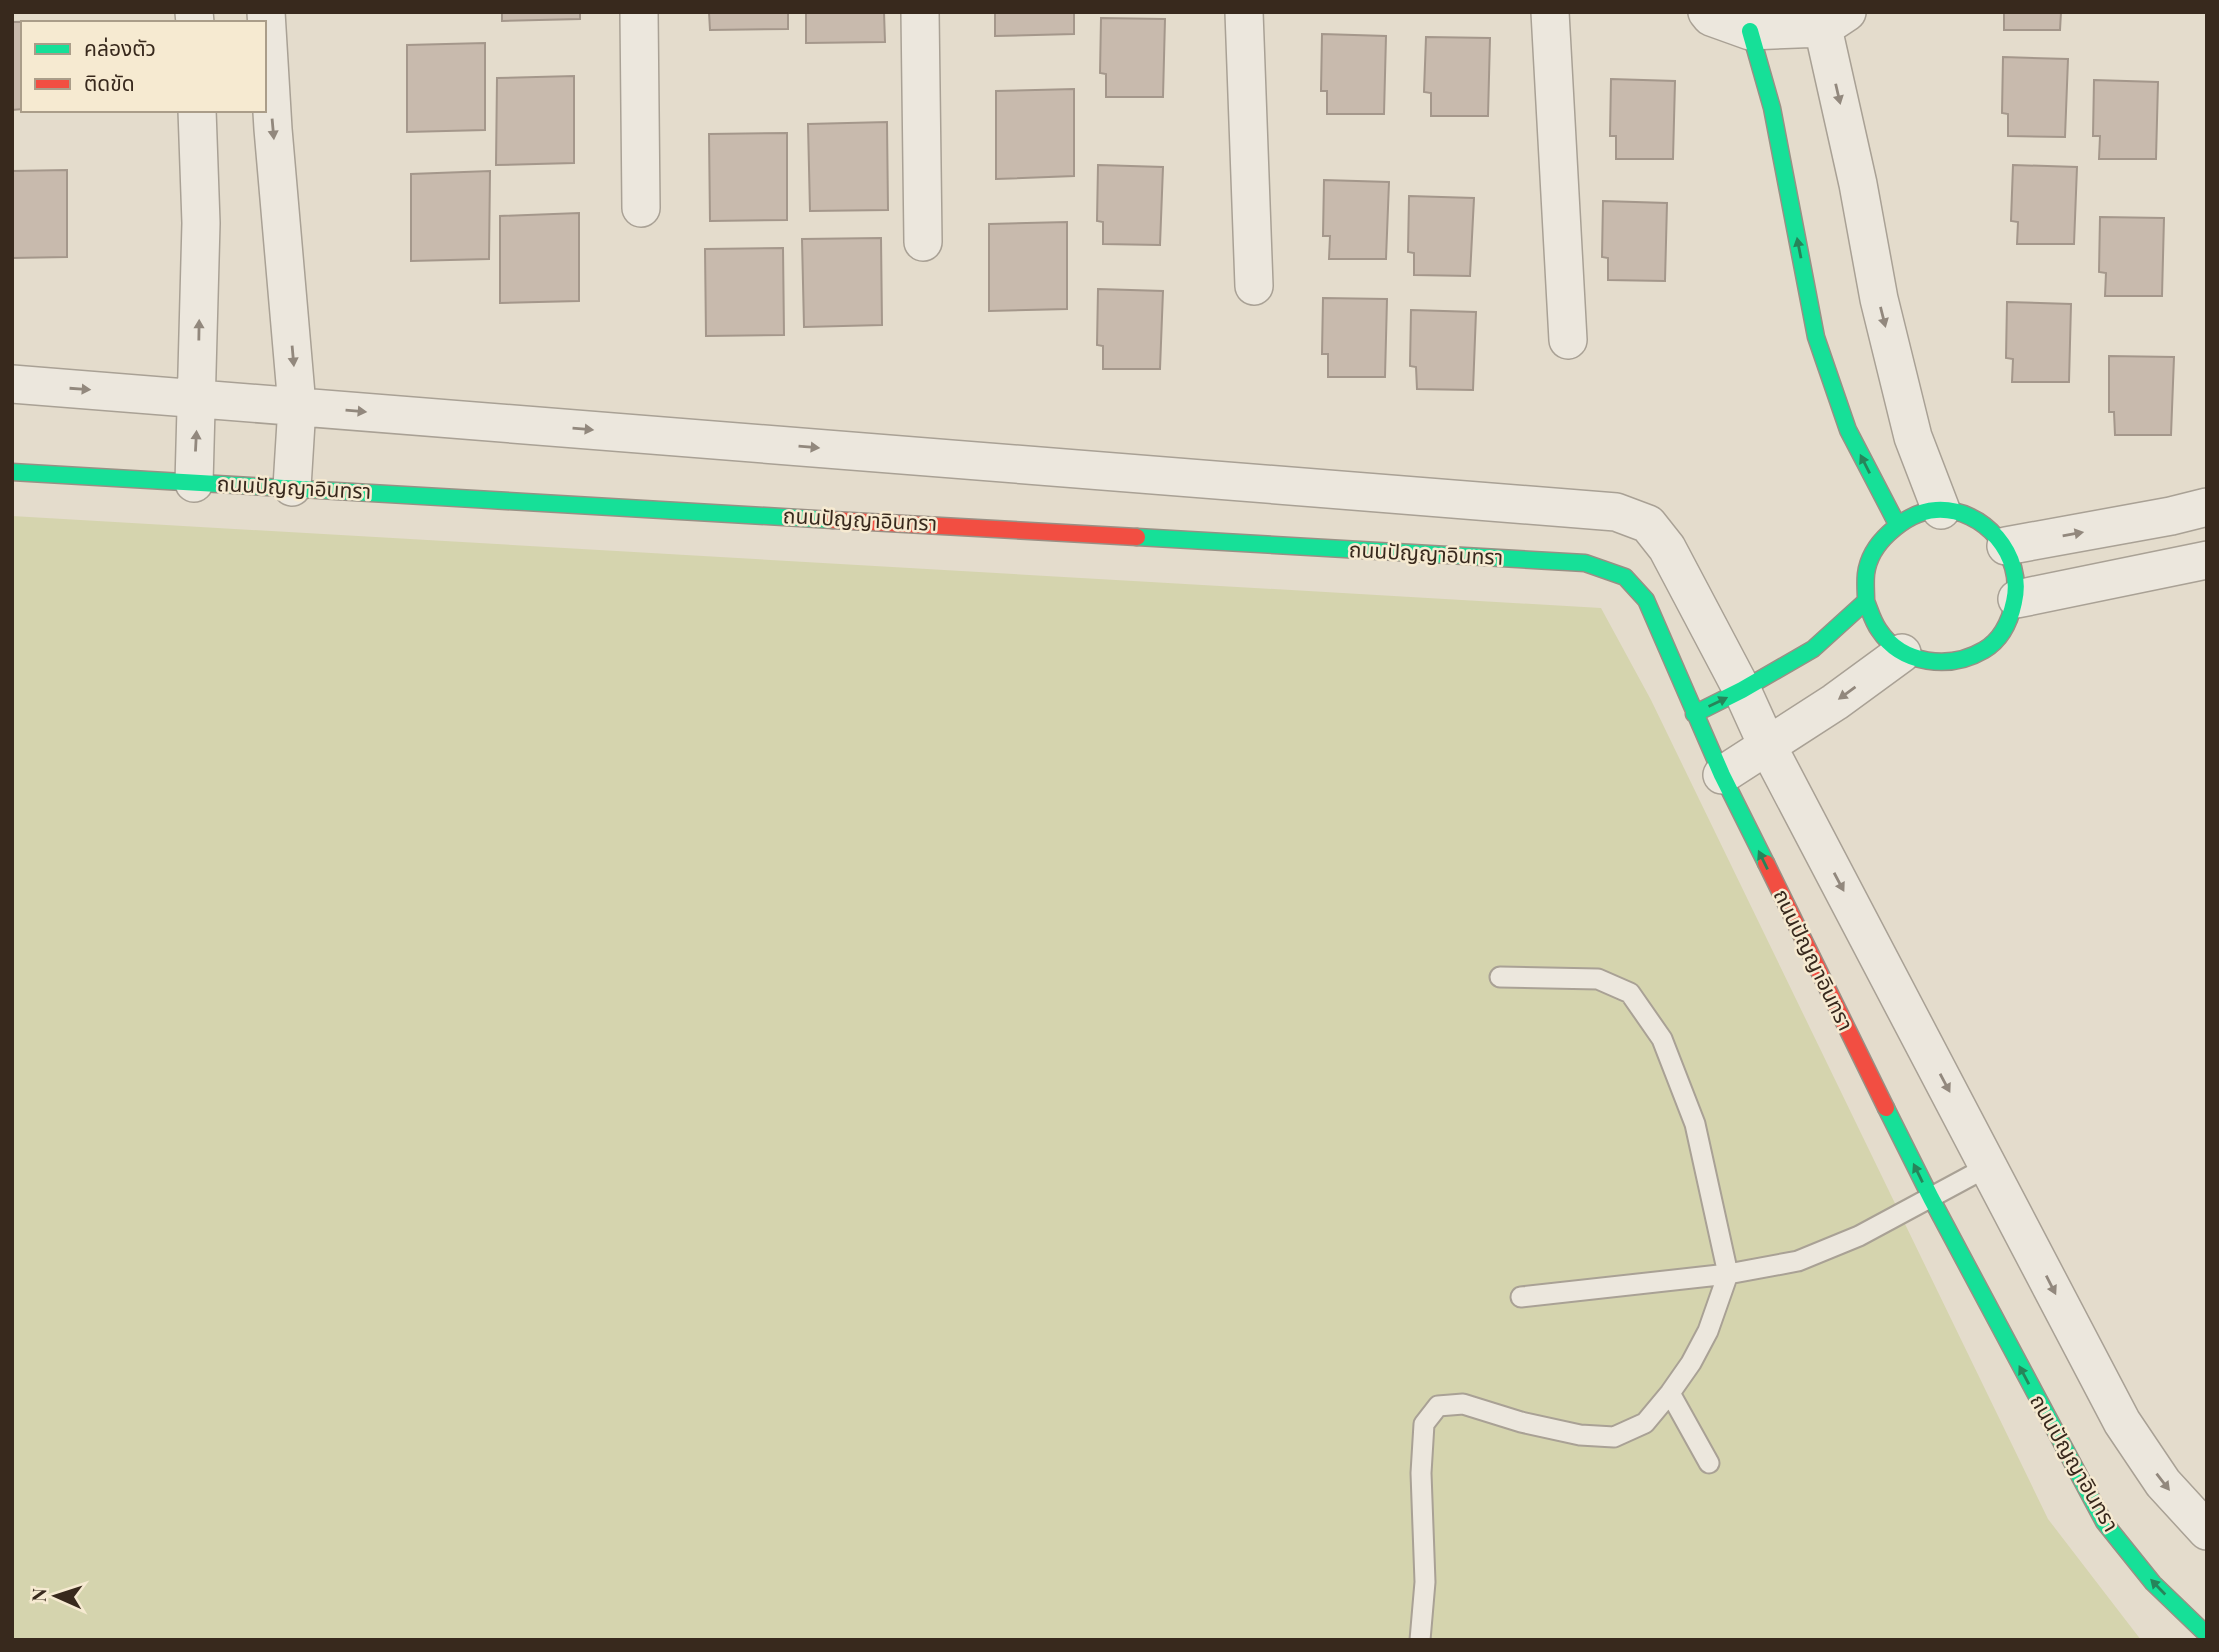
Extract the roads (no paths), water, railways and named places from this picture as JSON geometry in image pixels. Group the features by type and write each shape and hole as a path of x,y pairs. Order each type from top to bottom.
{"street":[{"path":"639,12 642,208"},
{"path":"920,12 923,242"},
{"path":"1244,12 1254,286"},
{"path":"1550,12 1568,340"},
{"path":"1707,12 1711,17 1750,31 1835,20 1858,184 1879,299 1913,437 1941,510"},
{"path":"266,20 297,406 292,487"},
{"path":"1750,31 1772,108 1816,337 1848,429 1897,524"},
{"path":"194,483 201,223 197,112"},
{"path":"12,384 1616,512 1648,524 1667,548 1742,690 1767,745 2122,1422 2163,1483 2207,1531"},
{"name":"ถนนปัญญาอินทรา","path":"12,472 1585,563 1625,577 1646,600 1721,775 1931,1198 2060,1442 2104,1521 2153,1583 2207,1634"},
{"path":"2006,546 2207,507"},
{"path":"1941,510 1978,520 2006,546 2016,572 2017,599 2007,627 1987,649 1960,662 1930,663 1902,653 1879,631 1866,601 1866,572 1877,545 1897,524 1918,514 1941,510"},
{"path":"2146,520 2157,570"},
{"path":"2017,599 2207,560"},
{"path":"1694,714 1813,649 1866,601"},
{"path":"1721,775 1835,702 1902,653"}],"lane":[{"path":"1420,1640 1425,1582 1421,1473 1424,1424 1438,1406 1463,1404 1521,1422 1580,1435 1614,1437 1645,1423 1691,1363 1708,1331 1728,1274 1695,1124 1662,1039 1630,993 1598,979 1500,977"},
{"path":"1521,1297 1728,1274 1798,1261 1859,1236 1989,1166"},
{"path":"1670,1393 1709,1462"}]}
